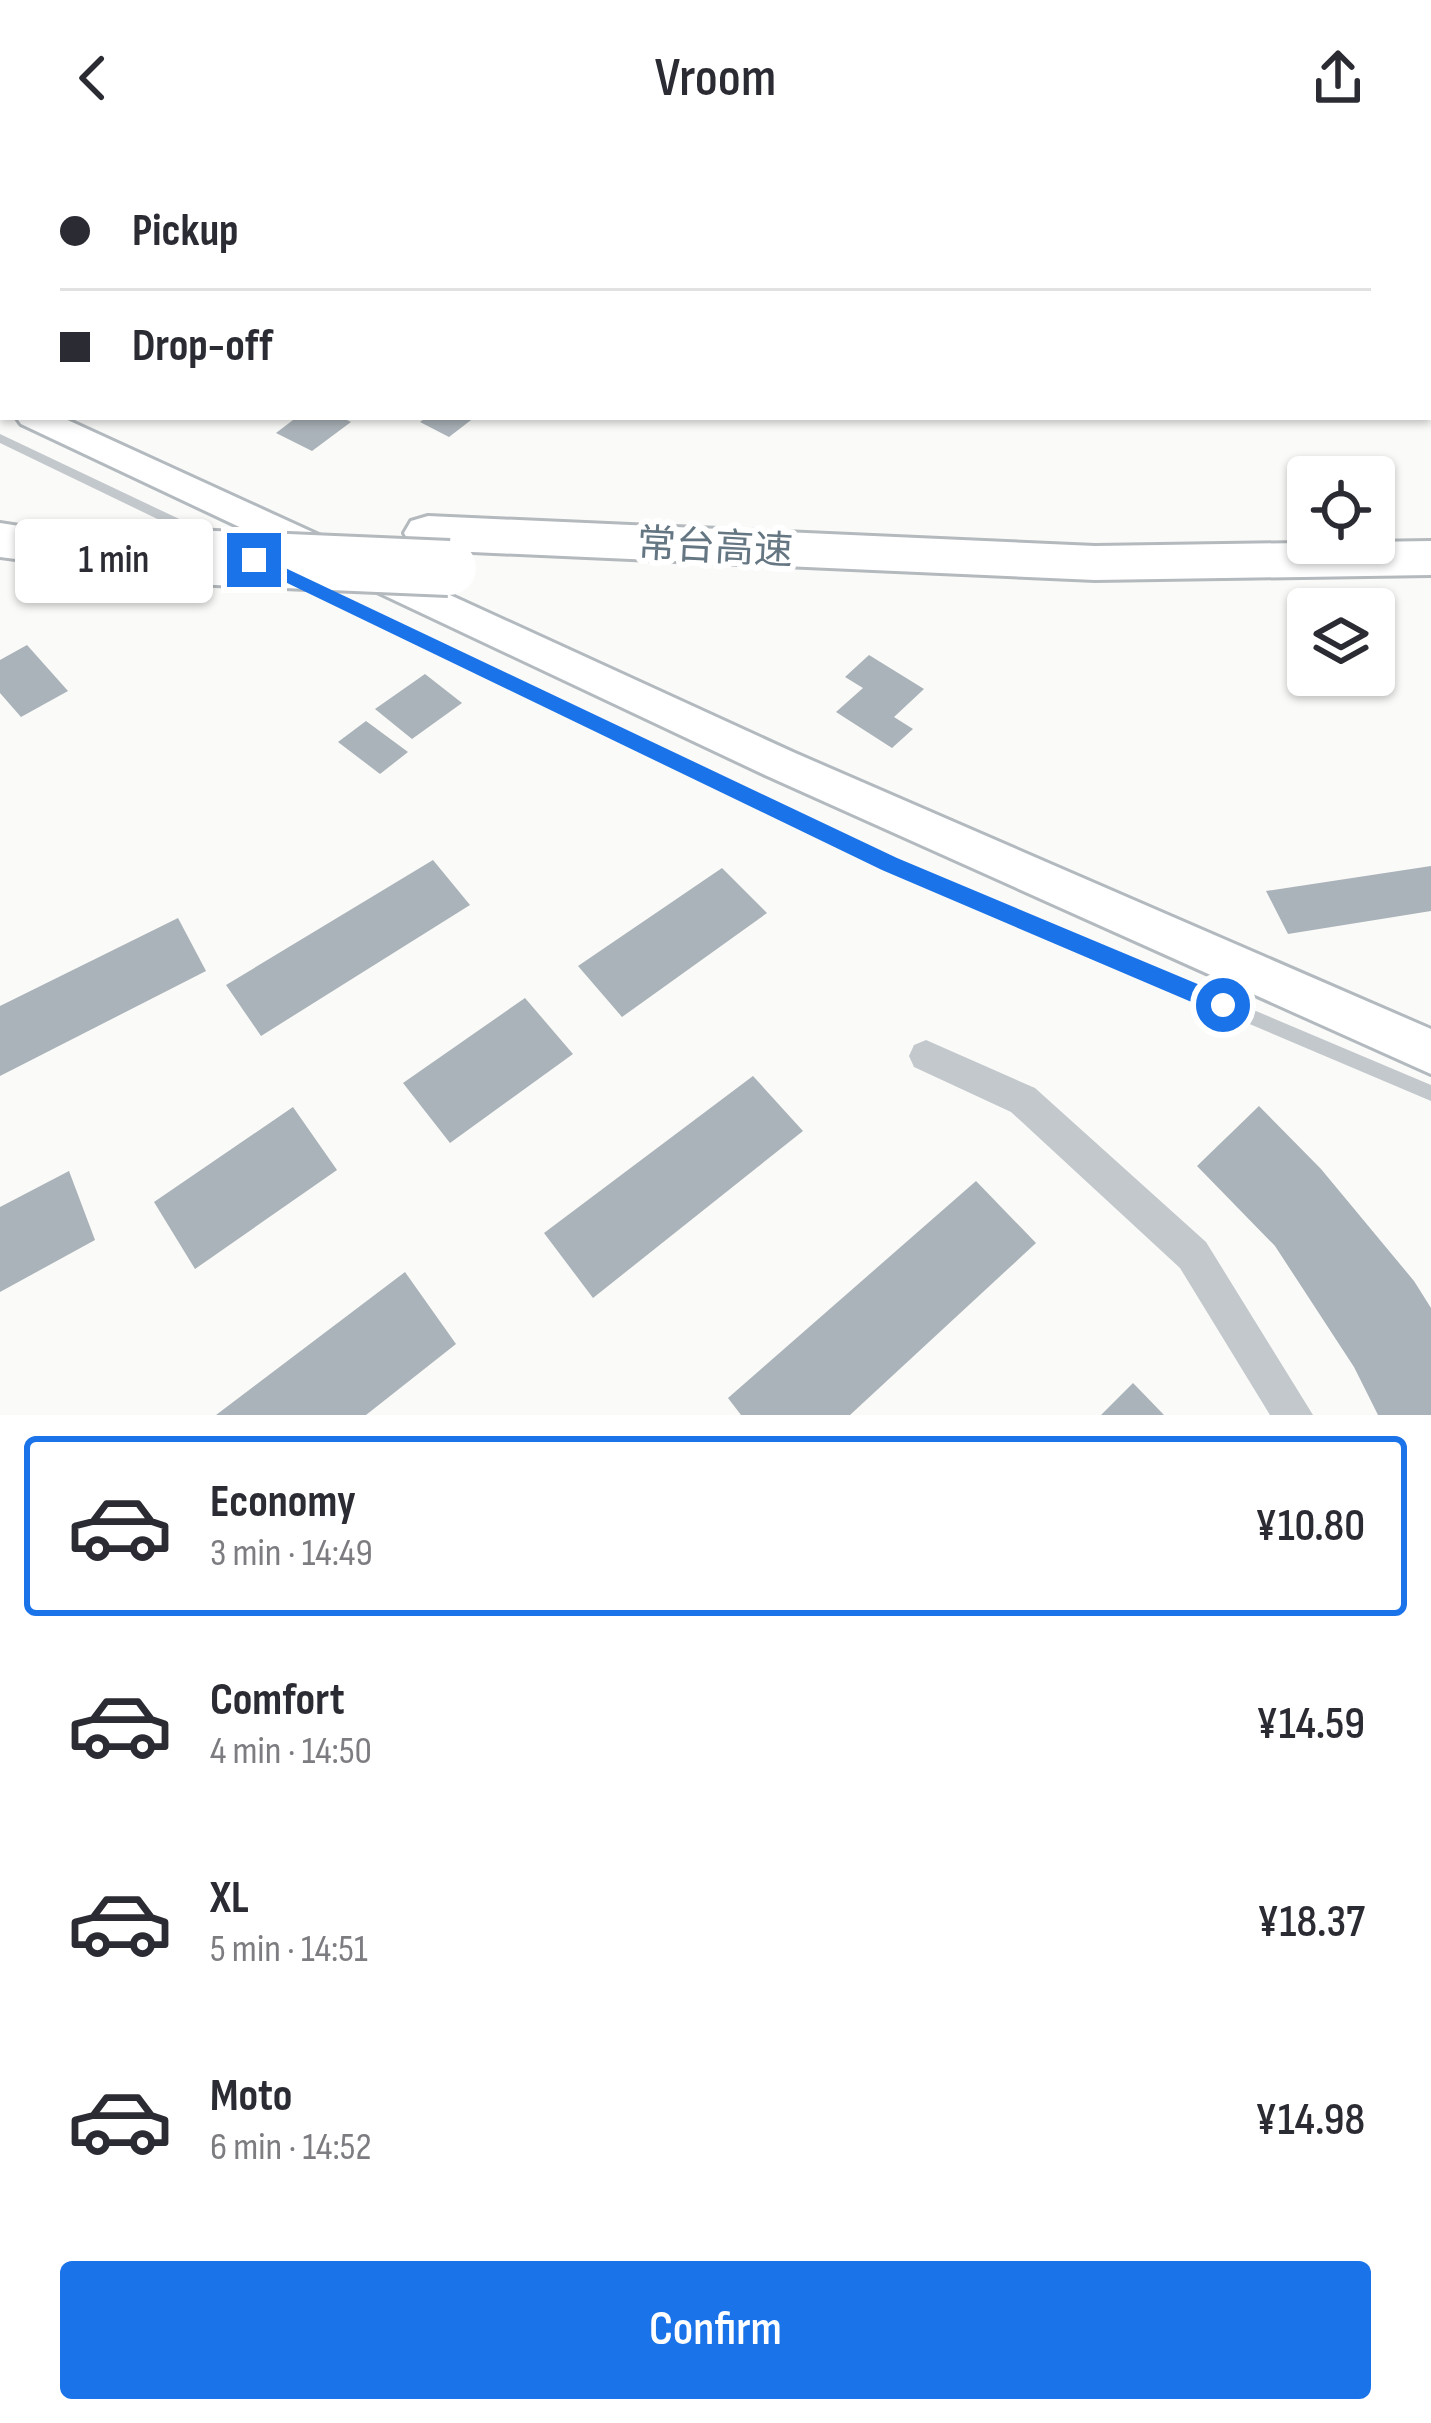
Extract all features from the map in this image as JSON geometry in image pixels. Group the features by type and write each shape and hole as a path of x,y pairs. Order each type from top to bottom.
{"highway":[{"name":"常台高速","path":"0,507 93,535"},
{"name":"常台高速","path":"0,540 93,535 438,550 1101,591 1431,587"},
{"name":"常台高速","path":"438,550 1095,562 1431,558"}],"main road":[{"path":"39,420 780,764 1431,1052"}],"street":[{"path":"926,1057 1023,1100 1193,1255 1293,1415"}],"lane":[{"path":"0,438 890,864 1431,1093"}],"building":[{"path":"293,420 351,422 312,451 276,433"},
{"path":"423,420 471,420 449,437"},
{"path":"27,645 68,691 21,717 0,693 0,660"},
{"path":"869,655 924,689 894,717 913,729 892,748 836,712 863,688 845,677"},
{"path":"425,674 462,703 412,739 375,709"},
{"path":"366,721 408,752 380,774 338,742"},
{"path":"433,860 470,905 261,1036 226,985"},
{"path":"1431,866 1431,911 1288,934 1266,891"},
{"path":"722,868 767,913 622,1017 578,966"},
{"path":"178,918 206,971 0,1076 0,1006"},
{"path":"525,998 573,1054 450,1143 403,1083"},
{"path":"753,1076 803,1131 593,1298 544,1233"},
{"path":"1259,1106 1321,1169 1431,1308 1431,1415 1378,1415 1354,1367 1275,1246 1197,1166"},
{"path":"293,1107 337,1170 195,1269 154,1202"},
{"path":"69,1171 95,1240 0,1292 0,1207"},
{"path":"976,1181 1036,1243 850,1415 741,1415 728,1398"},
{"path":"405,1272 456,1344 366,1415 216,1415"},
{"path":"1133,1383 1164,1415 1101,1415"}],"route":[{"path":"254,560 890,864 1223,1005"}]}
